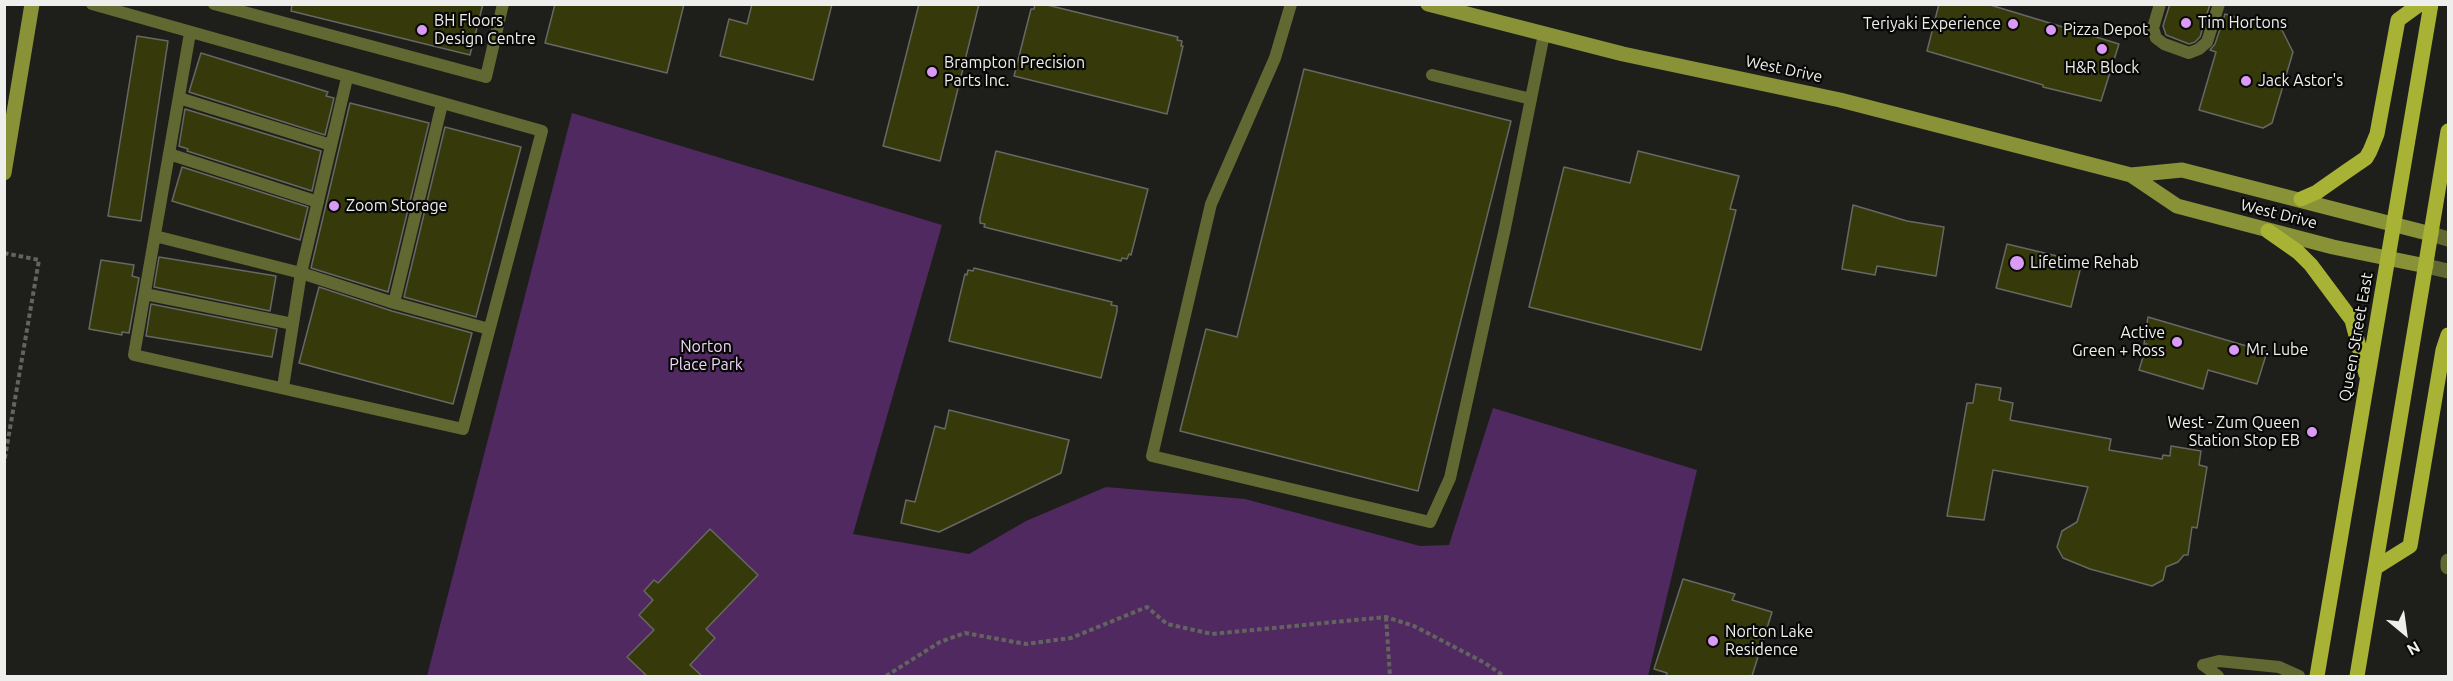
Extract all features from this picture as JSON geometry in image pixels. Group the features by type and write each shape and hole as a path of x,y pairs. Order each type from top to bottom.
{"main road":[{"path":"2301,200 2317,192 2366,158 2377,134 2398,20 2420,4"},
{"name":"Queen Street East","path":"2317,676 2431,4"},
{"path":"2357,676 2448,131"},
{"path":"2268,231 2298,252 2311,265 2352,320 2367,379"},
{"path":"2375,568 2409,546 2443,350 2448,335"}],"street":[{"path":"4,173 32,4"},
{"name":"West Drive","path":"1428,4 1623,54 1840,100 2131,175 2177,206 2268,231 2426,266"},
{"name":"West Drive","path":"2131,175 2182,170 2431,234"},
{"path":"2431,234 2448,239"},
{"path":"2426,266 2448,271"},
{"path":"2448,561 2448,567"}],"lane":[{"path":"92,4 347,78 542,131 463,429 134,355 190,33"},
{"path":"214,4 486,77 503,4"},
{"path":"1291,4 1275,58 1211,204 1152,456 1430,522 1450,478 1544,34"},
{"path":"2160,4 2153,28 2156,38 2163,44 2189,53 2199,49 2207,42 2219,4"},
{"path":"1432,75 1531,99"},
{"path":"283,387 301,273 347,78"},
{"path":"179,98 331,146"},
{"path":"394,303 442,104"},
{"path":"169,154 318,202"},
{"path":"155,236 301,273 394,303 489,329"},
{"path":"145,294 293,324"},
{"path":"2218,676 2203,665 2219,661 2279,667 2299,676"}],"path":[{"path":"4,254 39,260 4,463"},
{"path":"886,676 940,642 965,633 1026,644 1071,638 1147,607 1167,624 1212,634 1386,617 1414,626 1485,663 1504,676"},
{"path":"1386,617 1390,676"}],"green space":[{"name":"Norton Place Park","path":"572,113 942,225 853,534 969,554 1026,521 1106,487 1245,499 1420,546 1449,545 1493,408 1697,470 1648,676 427,676"}],"building":[{"name":"BH Floors Design Centre","path":"292,4 483,4 470,55 291,11"},
{"path":"555,4 684,4 667,73 545,43"},
{"path":"752,4 832,4 813,80 720,56 729,19 747,24"},
{"name":"Brampton Precision Parts Inc.","path":"919,4 979,4 940,161 883,146"},
{"path":"1035,4 1178,37 1177,40 1182,41 1181,46 1183,46 1167,114 1014,76 1031,9 1034,9"},
{"path":"1939,4 1987,4 2119,44 2101,101 2043,87 2043,85 1927,51"},
{"name":"Tim Hortons","path":"2170,4 2210,4 2200,37 2195,42 2189,44 2166,35 2163,26"},
{"name":"Jack Astor's","path":"2225,14 2282,30 2293,52 2272,123 2263,128 2199,110 2216,52 2210,50 2215,44"},
{"path":"137,36 168,41 141,221 108,216"},
{"path":"201,53 328,92 326,96 334,98 325,135 189,92"},
{"path":"1304,69 1511,121 1418,491 1180,431 1206,329 1237,337"},
{"path":"350,103 429,123 388,292 311,268"},
{"path":"185,109 321,151 312,191 187,151 188,149 179,146"},
{"path":"445,127 521,147 476,317 404,297"},
{"path":"996,151 1148,189 1131,255 1129,254 1127,259 1122,258 1121,261 984,227 985,224 980,223 980,218"},
{"path":"1638,151 1739,176 1730,209 1736,210 1701,350 1529,307 1564,167 1630,183"},
{"path":"182,167 308,207 300,240 172,201"},
{"path":"1853,205 1907,221 1944,227 1936,276 1877,266 1875,275 1842,269"},
{"path":"2007,244 2082,262 2071,307 1996,288"},
{"path":"159,257 276,276 270,311 154,287"},
{"path":"101,260 134,265 132,276 139,278 129,333 122,332 122,335 89,329"},
{"path":"974,268 1112,302 1111,305 1117,306 1101,378 949,341 965,274 967,275 968,270 973,271"},
{"path":"319,287 392,311 472,333 453,404 299,363"},
{"path":"151,304 277,329 272,357 146,336"},
{"path":"2148,317 2267,352 2257,384 2208,370 2203,389 2139,370 2147,344 2144,344"},
{"path":"1976,384 2001,388 1999,400 2013,403 2010,420 2111,439 2109,450 2162,459 2163,455 2170,456 2171,446 2201,451 2199,465 2207,467 2197,528 2192,527 2188,555 2184,555 2178,562 2166,567 2163,580 2152,586 2090,569 2063,558 2057,547 2062,531 2077,522 2088,487 1993,470 1984,520 1947,516 1967,403 1973,403"},
{"path":"949,410 1069,440 1061,473 939,532 901,523 906,500 915,502 935,426 945,429"},
{"path":"710,529 758,575 706,629 715,638 690,665 702,676 647,676 627,657 654,630 639,615 653,600 644,591 654,580 658,583"},
{"name":"Norton Lake Residence","path":"1683,579 1735,594 1732,600 1772,612 1752,676 1666,676 1667,673 1654,669"}],"place":[{"name":"Tim Hortons","path":"2186,23"},
{"name":"Teriyaki Experience","path":"2013,24"},
{"name":"BH Floors Design Centre","path":"422,30"},
{"name":"Pizza Depot","path":"2051,30"},
{"name":"H&R Block","path":"2102,49"},
{"name":"Brampton Precision Parts Inc.","path":"932,72"},
{"name":"Jack Astor's","path":"2246,81"},
{"name":"Zoom Storage","path":"334,206"},
{"name":"Lifetime Rehab","path":"2017,263"},
{"name":"Active Green + Ross","path":"2177,342"},
{"name":"Mr. Lube","path":"2234,350"},
{"name":"West - Zum Queen Station Stop EB","path":"2312,432"},
{"name":"Norton Lake Residence","path":"1713,641"}]}
